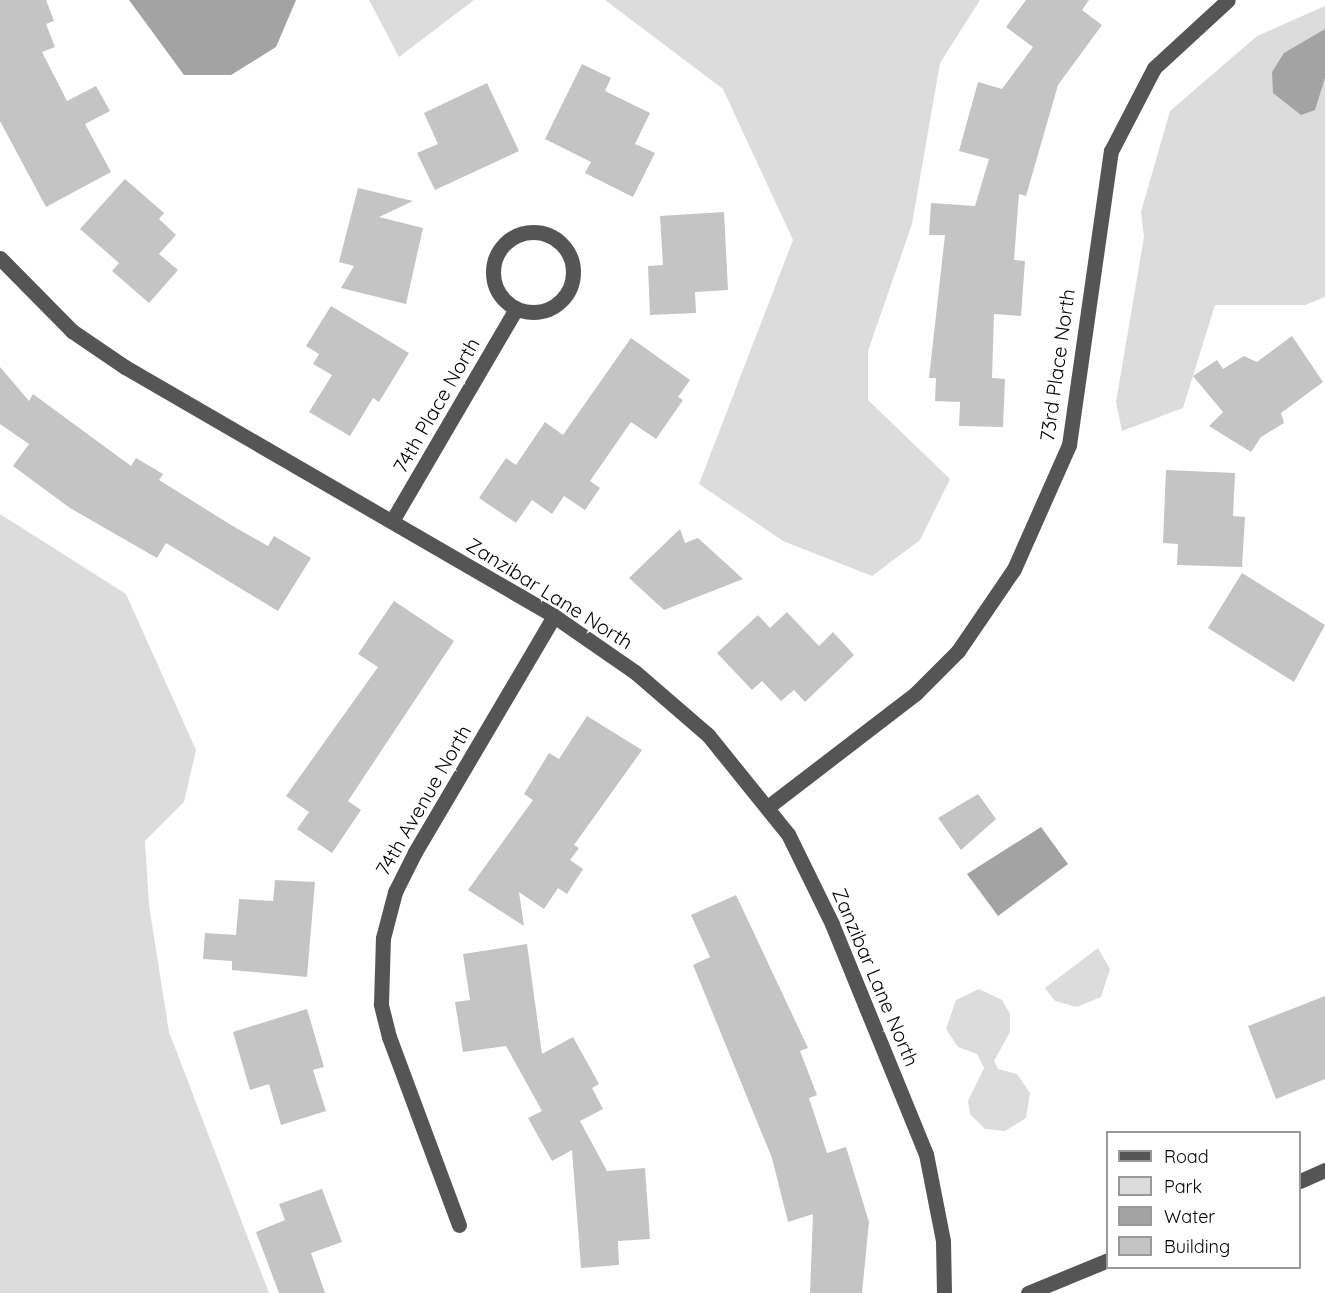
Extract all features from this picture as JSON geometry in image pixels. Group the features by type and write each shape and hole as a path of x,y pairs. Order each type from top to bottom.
{"street":[{"name":"73rd Place North","path":"769,806 915,693 958,651 1003,588 1038,522 1069,445 1111,151 1154,68 1228,0"},
{"path":"521,234 549,235 572,260 571,287 543,312 516,309 494,284 496,256 521,234"},
{"name":"Zanzibar Lane North","path":"0,258 72,331 124,367 554,616 672,703 769,806 832,924 926,1154 943,1241 944,1293"},
{"name":"74th Place North","path":"392,521 516,309"},
{"name":"74th Avenue North","path":"459,1225 389,1037 381,1004 383,938 395,892 415,852 554,616"},
{"path":"1301,1180 1325,1170"},
{"path":"1028,1293 1106,1260"}],"green space":[{"path":"369,0 474,0 399,57"},
{"path":"605,0 980,0 940,63 912,224 868,351 868,400 950,479 920,540 872,576 783,541 699,484 793,240 723,89"},
{"path":"1325,6 1325,297 1305,305 1215,305 1183,408 1122,431 1116,402 1144,237 1141,212 1170,111 1257,36"},
{"path":"0,514 126,594 196,750 184,802 145,841 149,905 169,1032 269,1293 0,1293"},
{"path":"1098,948 1110,969 1101,997 1077,1007 1055,1001 1045,988"},
{"path":"979,989 1002,1000 1010,1014 1010,1032 994,1061 998,1069 1017,1074 1030,1093 1026,1118 1005,1131 985,1129 970,1114 968,1101 984,1068 977,1054 958,1047 946,1029 956,1000"}],"water":[{"path":"129,0 296,0 276,47 231,75 184,75"},
{"path":"1325,29 1325,78 1315,110 1301,115 1273,93 1272,72 1284,53"},
{"path":"1041,827 1068,864 998,916 967,874"}],"building":[{"path":"0,0 46,0 54,21 46,24 55,47 42,52 67,101 96,86 110,111 85,124 111,172 46,207 0,121"},
{"path":"1026,0 1089,0 1082,10 1102,25 1058,85 1026,196 1019,194 1014,260 1025,261 1021,316 994,314 992,378 1005,379 1003,427 959,426 960,402 935,401 936,378 929,378 945,235 929,235 931,203 975,206 989,159 959,151 978,82 1002,89 1033,47 1006,27"},
{"path":"582,64 611,78 605,91 650,113 635,144 655,153 633,197 585,173 591,162 545,139"},
{"path":"487,83 519,151 435,190 417,153 438,144 424,113"},
{"path":"125,179 164,213 159,219 176,235 159,254 178,270 149,303 112,271 119,263 80,229"},
{"path":"358,188 413,201 379,217 423,228 406,304 341,288 354,266 339,262"},
{"path":"724,212 728,290 695,292 696,313 650,315 648,266 663,265 660,216"},
{"path":"331,306 409,353 379,402 373,398 350,436 309,412 332,375 313,364 319,354 306,346"},
{"path":"1292,336 1323,382 1281,413 1284,423 1261,437 1251,452 1209,426 1223,412 1193,376 1217,360 1223,369 1244,356 1257,362"},
{"path":"631,338 690,380 678,397 683,400 656,439 631,422 590,481 600,488 585,510 564,496 552,514 532,500 516,523 479,498 506,458 516,465 545,422 563,435"},
{"path":"0,367 29,401 33,394 131,466 136,458 163,474 159,480 231,525 268,546 274,536 311,558 278,611 166,543 157,558 70,508 13,466 29,444 0,424"},
{"path":"1166,470 1235,473 1233,516 1245,517 1242,567 1177,565 1178,544 1163,543"},
{"path":"680,529 685,543 698,538 743,579 664,610 629,578"},
{"path":"1242,573 1325,625 1294,682 1208,628"},
{"path":"394,601 454,641 348,801 361,810 332,853 297,829 309,812 286,796 378,667 358,654"},
{"path":"787,612 819,646 833,632 854,655 805,702 794,690 781,701 762,681 752,690 717,653 758,615 770,628"},
{"path":"587,716 642,750 574,845 579,848 570,860 583,869 567,894 558,888 544,909 519,892 524,926 468,890 533,800 524,794 549,753 559,759"},
{"path":"978,794 996,819 961,850 938,818"},
{"path":"275,880 315,882 307,977 232,970 232,961 203,959 205,933 236,935 239,899 273,901"},
{"path":"736,895 808,1048 800,1051 817,1095 809,1098 827,1153 846,1147 869,1222 862,1293 810,1293 813,1214 788,1222 772,1158 693,965 710,957 691,915"},
{"path":"527,944 542,1054 573,1037 599,1084 592,1088 603,1109 580,1121 607,1171 645,1168 650,1239 618,1241 619,1265 581,1268 572,1150 552,1161 528,1118 542,1111 506,1046 463,1052 455,1002 470,1000 463,954"},
{"path":"1325,996 1325,1079 1276,1099 1248,1026"},
{"path":"307,1009 324,1067 313,1070 326,1111 281,1125 269,1084 250,1090 233,1032"},
{"path":"322,1189 342,1242 311,1253 325,1293 279,1293 256,1232 285,1220 279,1204"}]}
